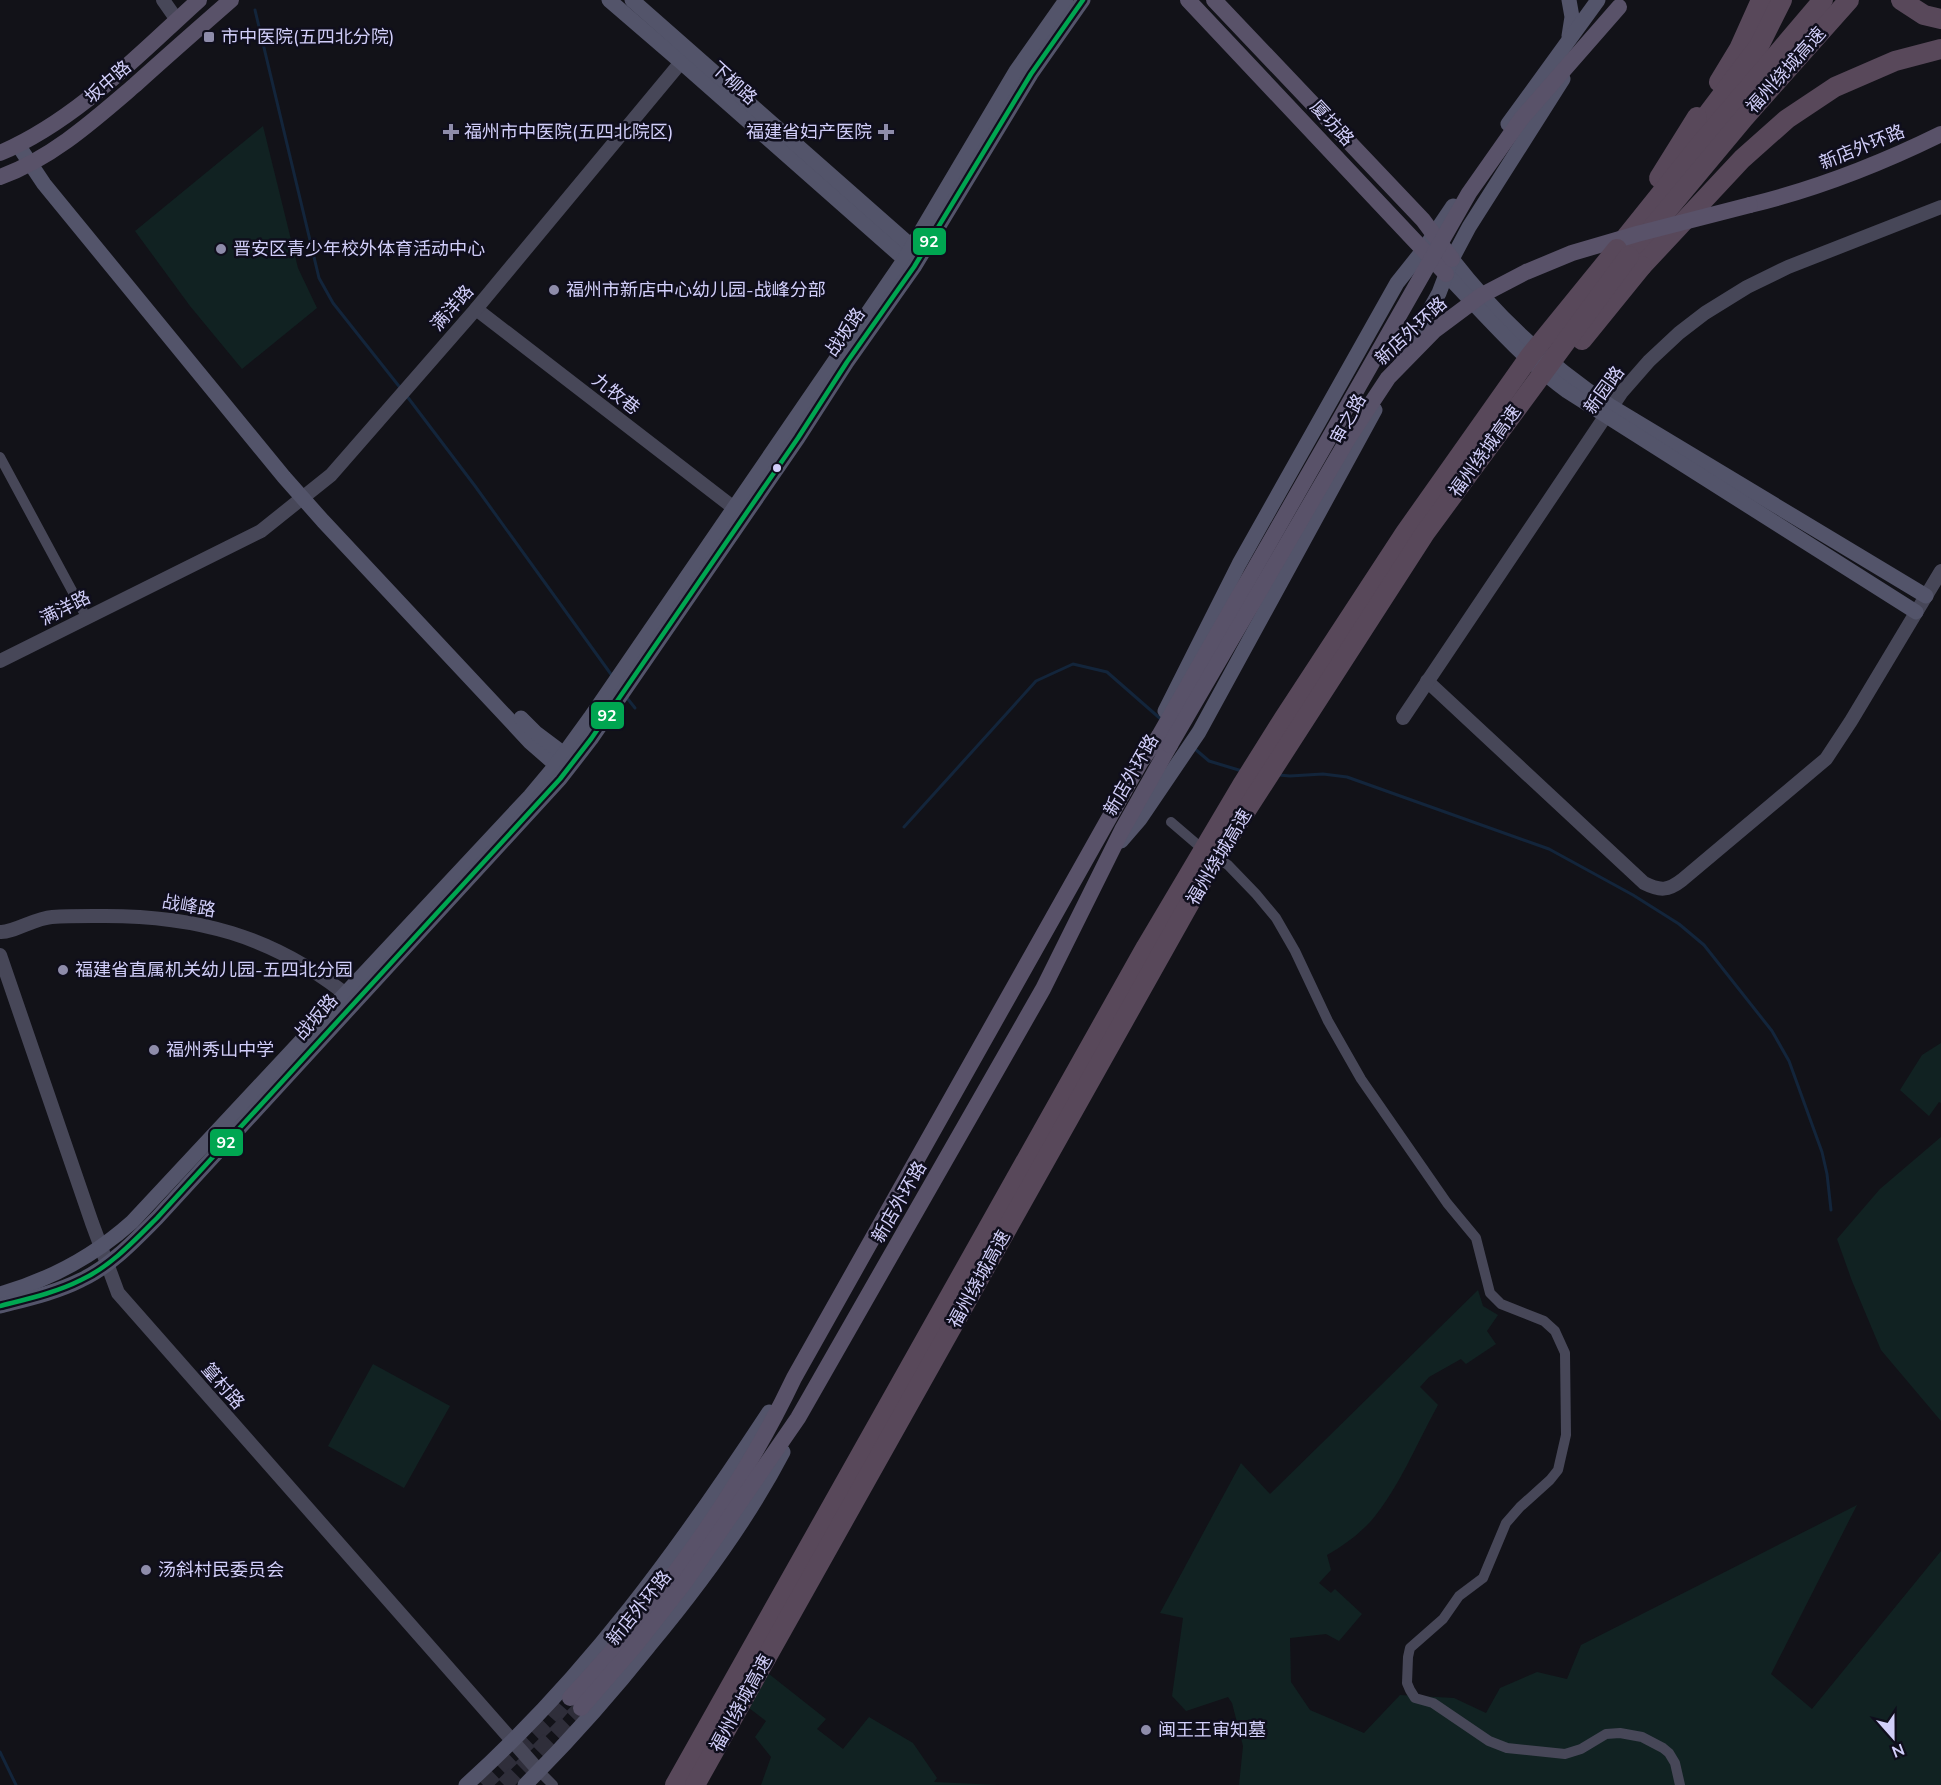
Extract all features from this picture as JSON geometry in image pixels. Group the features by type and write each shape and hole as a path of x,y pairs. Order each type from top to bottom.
{"highway":[{"path":"1625,253 1659,178 1739,50 1761,0"},
{"path":"1659,178 1723,97 1759,46 1782,0"},
{"name":"福州绕城高速","path":"675,1785 1191,869 1284,718 1405,533 1530,356 1744,118 1825,8 1849,0"},
{"path":"1900,0 1924,15 1941,19"},
{"path":"1625,253 1742,159 1787,119 1835,87 1895,60 1941,49"},
{"name":"福州绕城高速","path":"695,1785 1211,865 1425,533 1625,253"}],"main road":[{"name":"坂中路","path":"0,153 23,143 85,101 199,0"},
{"name":"坂中路","path":"0,177 35,162 89,124 231,0"},
{"name":"下柳路","path":"609,0 686,56"},
{"name":"下柳路","path":"632,0 686,56 913,257"},
{"name":"战坂路","path":"627,675 734,508 913,257 1016,71 1066,0"},
{"name":"战坂路","path":"0,1306 70,1285 107,1264 128,1246 157,1218 530,796 565,764 798,438 1031,74 1083,0"},
{"name":"厦坊路","path":"1188,0 1429,242 1449,266"},
{"name":"厦坊路","path":"1214,0 1423,220 1429,242"},
{"path":"1569,0 1572,17 1569,39"},
{"name":"审之路","path":"1161,738 1167,708 1239,564 1397,283 1429,242 1467,184 1598,0"},
{"name":"审之路","path":"1110,854 1140,819 1199,732 1438,293 1449,266 1470,227 1590,36 1621,2"},
{"name":"新店外环路","path":"1621,2 1521,119 1469,193 1161,738 1122,830 1043,989 798,1418 685,1582 647,1632 576,1703 701,1535 758,1448 774,1421 794,1378 1140,763 1161,738 1388,378 1435,330 1482,295 1526,272 1572,253 1779,198 1835,180 1905,152 1941,134"},
{"path":"23,143 52,193 306,494 565,764"},
{"path":"1449,266 1540,353 1609,412 1917,612"},
{"path":"1609,412 1926,596"},
{"name":"战坂路","path":"0,1294 45,1279 101,1248 117,1235 351,998"},
{"path":"466,1785 512,1742 567,1685 648,1587 714,1496 794,1378"},
{"path":"525,1785 605,1700 683,1606 743,1521 782,1454 798,1418"}],"street":[{"path":"163,0 177,20"},
{"name":"满洋路","path":"0,661 261,531 331,475 476,309 686,56"},
{"name":"新园路","path":"1403,718 1609,412 1631,381 1665,345 1692,322 1747,287 1788,267 1941,207"},
{"name":"九牧巷","path":"476,309 734,508"},
{"path":"0,457 83,611"},
{"name":"满洋路","path":"0,651 257,522 273,520"},
{"path":"1427,681 1644,883 1661,890 1668,890 1826,759 1941,571"},
{"path":"1171,822 1199,846 1228,865 1276,918 1360,1079 1447,1203 1476,1238 1490,1293 1502,1304 1539,1317 1550,1325 1565,1353 1566,1435 1558,1470 1506,1523 1483,1578 1459,1596 1443,1619 1410,1648 1407,1683 1410,1690 1419,1700 1433,1703 1489,1740 1507,1748 1565,1754 1581,1749 1606,1734 1620,1733 1642,1737 1669,1753 1675,1763 1680,1785"},
{"name":"战峰路","path":"0,932 51,917 126,916 183,921 228,932 256,942 302,965 351,998"},
{"name":"篁村路","path":"0,955 118,1293 539,1771"},
{"path":"539,1771 553,1785"}],"shaded area":[{"name":"晋安区青少年校外体育活动中心","path":"263,126 298,268 317,308 242,369 190,306 135,231"},
{"path":"1941,1043 1941,1103 1939,1102 1929,1116 1900,1090 1922,1055"},
{"path":"1941,1137 1941,1421 1881,1350 1837,1239 1880,1189"},
{"path":"1478,1290 1483,1306 1498,1315 1487,1331 1496,1344 1466,1364 1461,1359 1429,1377 1420,1387 1438,1405 1399,1480 1371,1521 1350,1540 1327,1555 1331,1570 1319,1583 1331,1593 1335,1589 1362,1614 1339,1641 1326,1634 1290,1638 1291,1682 1310,1710 1364,1733 1400,1695 1454,1698 1486,1713 1500,1688 1537,1672 1567,1679 1581,1645 1857,1505 1771,1674 1812,1709 1941,1551 1941,1785 1239,1785 1243,1746 1232,1703 1228,1697 1186,1711 1172,1696 1183,1618 1160,1613 1241,1463 1270,1494"},
{"path":"373,1364 450,1406 404,1488 328,1446"},
{"path":"769,1674 826,1719 817,1729 843,1749 869,1717 913,1743 937,1778 934,1782 999,1785 761,1785 771,1757 755,1737 766,1721 749,1708"}],"waterway":[{"path":"255,10 319,278 333,303 402,390"},
{"path":"406,395 613,677"},
{"path":"904,827 1036,681 1073,664 1107,672 1163,721"},
{"path":"627,698 635,708"},
{"path":"1195,749 1209,761 1242,771"},
{"path":"1279,775 1323,774 1347,777 1549,849 1633,895 1679,924 1704,945 1772,1031 1789,1061 1822,1152 1831,1210"},
{"path":"0,1752 16,1785"}],"tunnel":[{"path":"483,1785 550,1721 570,1698"},
{"path":"504,1785 581,1708"}],"transit line":[{"name":"92","path":"0,1306 71,1285 102,1268 131,1244 560,779 591,739 914,267 1031,74 1083,0"}],"place":[{"name":"市中医院(五四北分院)","path":"209,37"},
{"name":"福州市中医院(五四北院区)","path":"451,132"},
{"name":"福建省妇产医院","path":"886,132"},
{"name":"晋安区青少年校外体育活动中心","path":"221,249"},
{"name":"福州市新店中心幼儿园-战峰分部","path":"554,290"},
{"name":"福建省直属机关幼儿园-五四北分园","path":"63,970"},
{"name":"福州秀山中学","path":"154,1050"},
{"name":"汤斜村民委员会","path":"146,1570"},
{"name":"闽王王审知墓","path":"1146,1730"}]}
